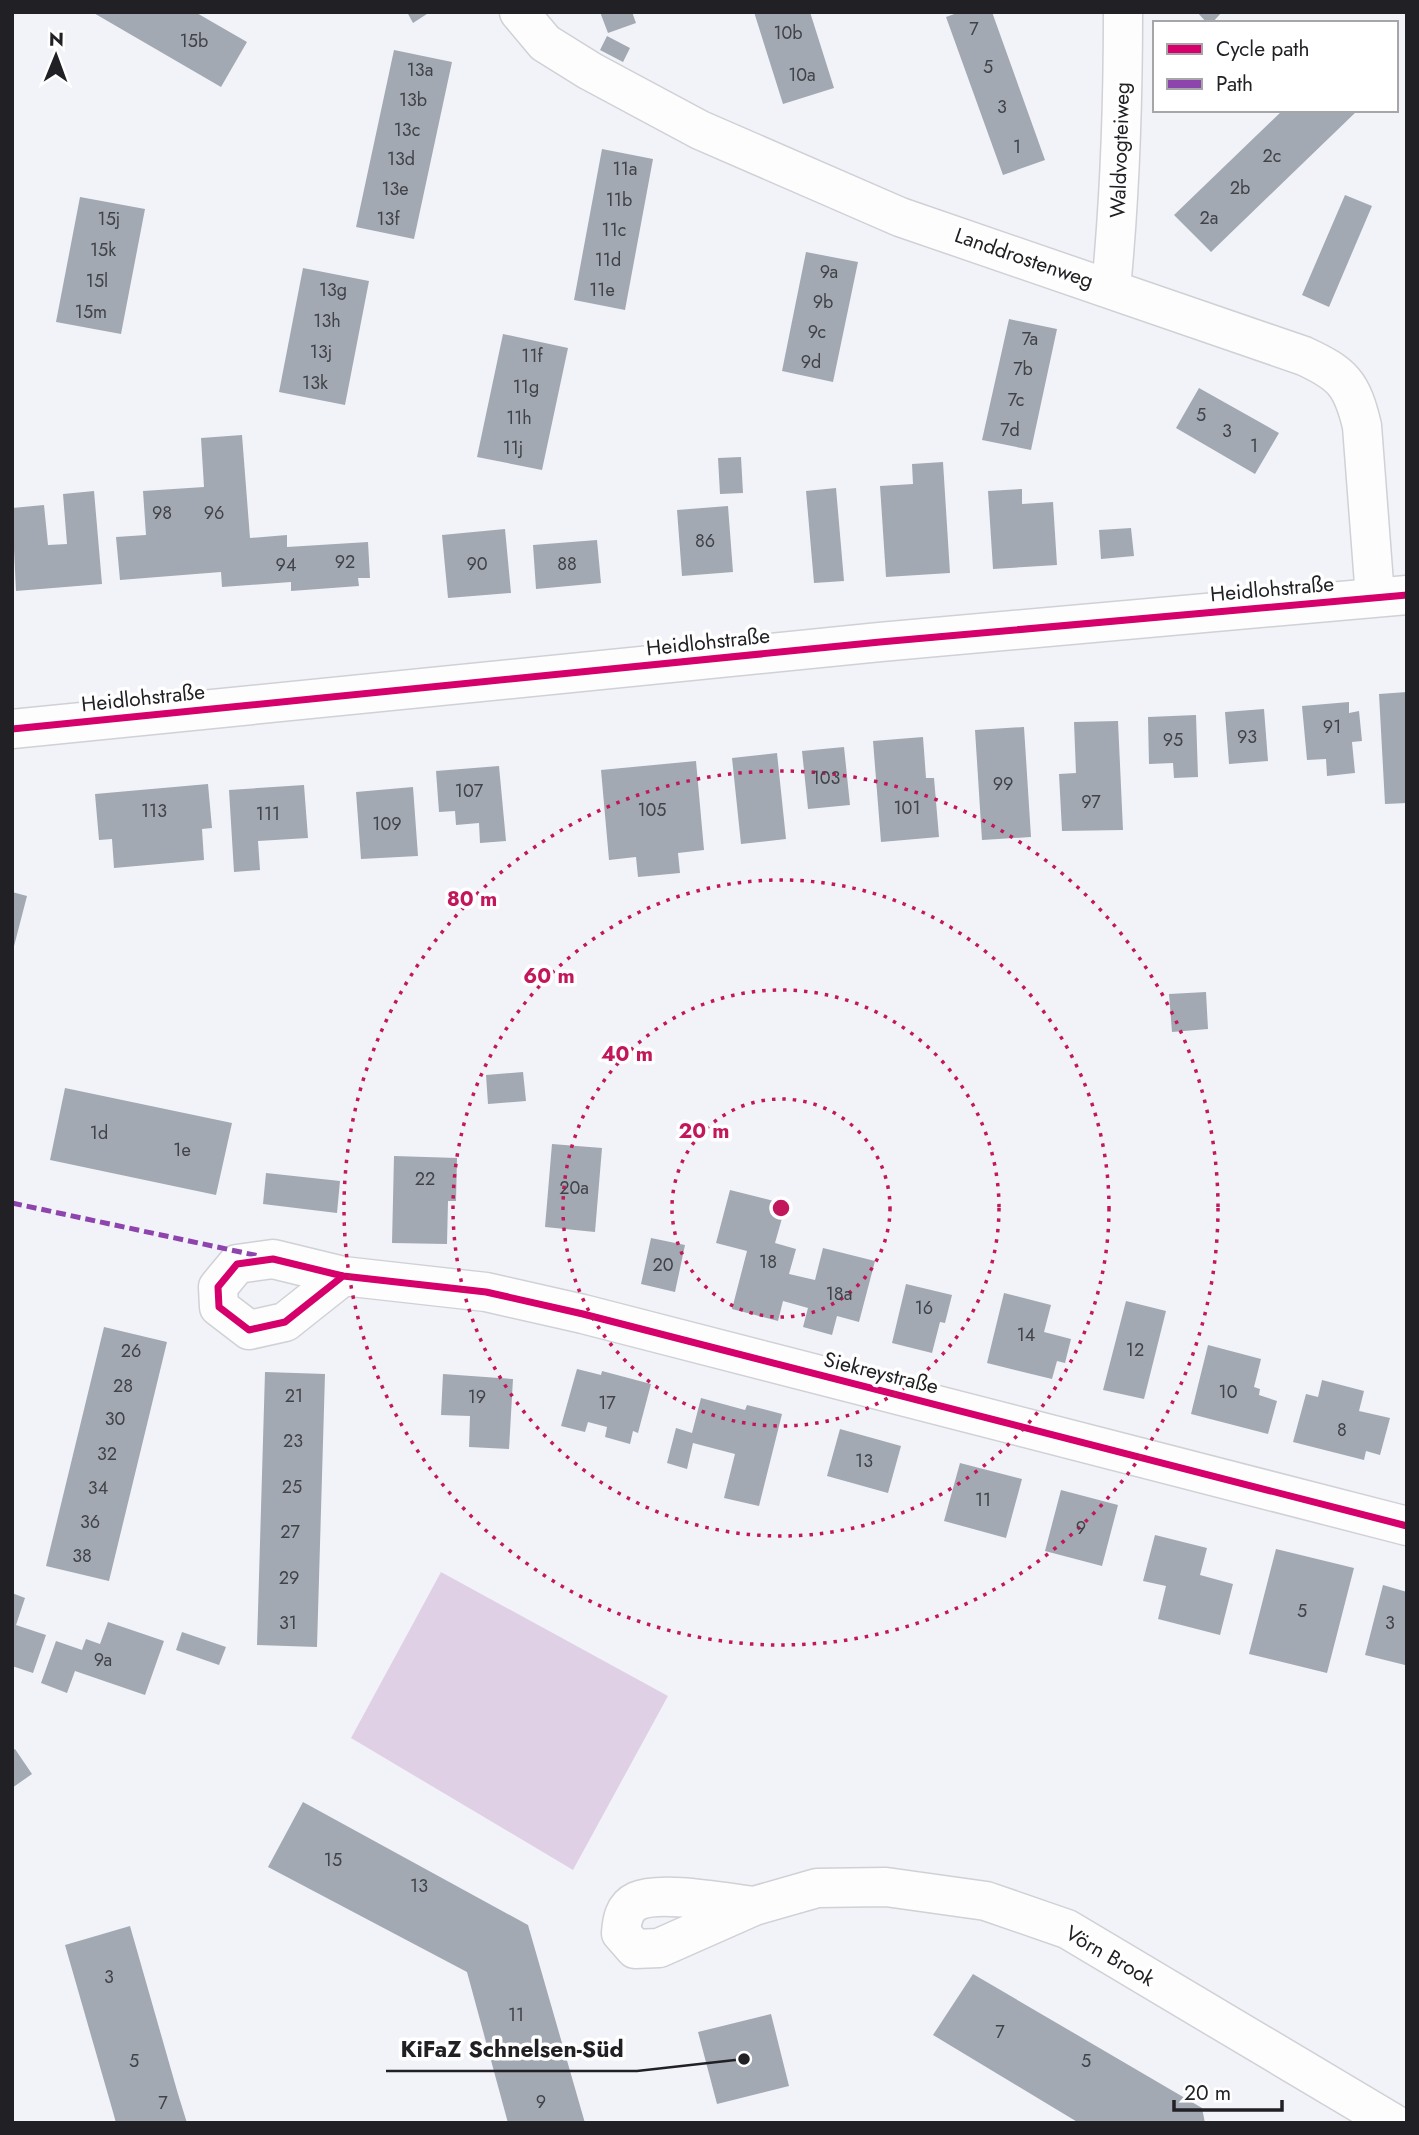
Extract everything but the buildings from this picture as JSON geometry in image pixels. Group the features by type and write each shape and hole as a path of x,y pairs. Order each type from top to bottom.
{"street":[{"name":"Landdrostenweg","path":"519,12 545,43 590,71 700,130 900,216 1304,355 1328,367 1347,383 1357,403 1391,596"},
{"name":"Waldvogteiweg","path":"1111,288 1121,162 1123,12"},
{"name":"Heidlohstraße","path":"12,729 880,642 1391,596"},
{"name":"Siekreystraße","path":"343,1276 486,1292 583,1314 1407,1525"},
{"name":"Vörn Brook","path":"754,1906 817,1888 886,1887 986,1901 1067,1929 1393,2123"}],"shaded area":[{"path":"441,1572 668,1696 573,1870 351,1738"}],"marked path":[{"path":"12,1203 259,1256"}],"cycle path":[{"path":"12,729 880,642 1407,595"},
{"path":"343,1276 285,1322 249,1330 219,1307 218,1287 237,1264 273,1259 343,1276 486,1292 583,1314 1407,1526"}],"place":[{"name":"KiFaZ Schnelsen-Süd","path":"744,2059"}]}
